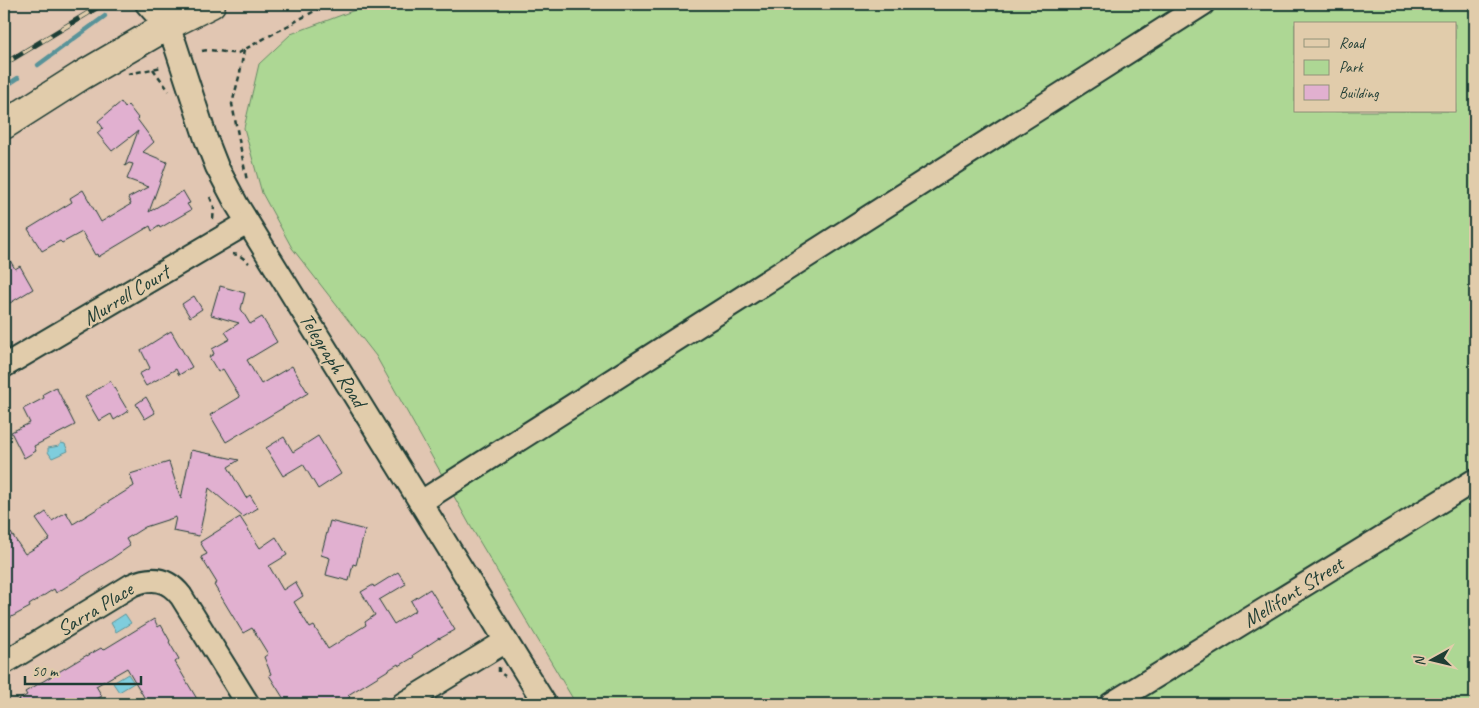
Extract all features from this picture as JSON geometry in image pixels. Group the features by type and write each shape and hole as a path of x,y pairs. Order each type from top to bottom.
{"main road":[{"path":"4,125 167,26 212,4"}],"street":[{"name":"Telegraph Road","path":"147,4 167,26 175,44 217,167 247,223 545,704"},
{"path":"421,502 1203,4"},
{"name":"Murrell Court","path":"4,366 247,223"},
{"name":"Mellifont Street","path":"1111,704 1475,480"},
{"name":"Sarra Place","path":"4,664 132,585 160,576 181,596 248,704"},
{"path":"403,704 506,641"}],"path":[{"path":"202,51 210,49 229,54 238,53 320,8 333,4"},
{"path":"244,50 232,104 247,183"},
{"path":"227,254 239,255 252,267"}],"green space":[{"path":"371,4 1475,4 1475,704 576,704 471,527 376,356 292,248 262,193 244,128 259,64 291,34"}],"water":[{"path":"61,443 65,444 68,451 52,458 48,448 59,446"},
{"path":"125,614 131,623 116,632 111,623"},
{"path":"128,674 134,683 119,692 113,683"}],"building":[{"path":"121,102 125,108 128,105 154,142 143,152 167,162 149,212 183,191 190,203 187,204 191,210 160,228 159,226 152,231 150,226 98,257 82,232 42,251 28,229 72,202 70,198 83,190 101,222 131,204 128,198 149,187 127,179 133,164 129,163 125,166 138,131 112,151 97,133 103,128 98,121"},
{"path":"4,250 15,269 20,266 33,289 10,303 4,291"},
{"path":"220,286 245,293 241,309 250,324 262,317 277,342 247,360 261,384 292,366 308,393 226,442 210,415 240,397 223,369 218,372 209,357 214,354 212,349 230,339 225,332 239,323 211,315"},
{"path":"194,296 202,309 190,317 182,304"},
{"path":"171,331 192,367 179,375 176,369 146,386 139,374 150,368 141,350"},
{"path":"110,381 128,411 114,420 111,414 99,421 85,397"},
{"path":"56,387 75,425 34,446 36,451 24,458 11,432 30,423 23,409 44,398 43,394"},
{"path":"146,397 155,413 145,419 136,404"},
{"path":"318,436 341,474 318,489 303,464 283,476 266,448 284,437 293,452"},
{"path":"191,450 239,460 228,467 246,498 250,495 258,508 243,517 209,488 199,536 173,531 176,517 145,527 126,539 130,546 108,561 56,593 54,589 29,605 30,607 4,621 4,538 11,533 25,554 50,539 36,519 46,512 52,521 66,512 73,524 134,486 130,474 169,462 181,499"},
{"path":"240,517 260,548 276,537 287,555 269,566 283,590 295,582 303,596 294,602 310,628 314,626 328,649 366,625 365,622 375,615 361,592 373,585 374,587 398,572 406,584 379,600 394,624 416,610 411,601 430,589 455,630 413,655 414,657 399,666 398,664 348,695 350,697 339,704 287,704 269,675 271,674 264,657 268,654 252,628 243,633 214,585 217,583 201,557 207,554 200,542"},
{"path":"330,521 365,530 356,565 353,564 349,581 326,575 330,558 321,555"},
{"path":"154,619 158,627 161,625 170,641 179,659 175,662 200,704 148,704 127,668 96,686 102,696 88,704 12,704 27,695 25,692 87,655 101,648 103,650"}],"waterway":[{"path":"38,65 105,16"},
{"path":"4,87 18,78"}],"railway":[{"path":"4,64 103,4"}]}
